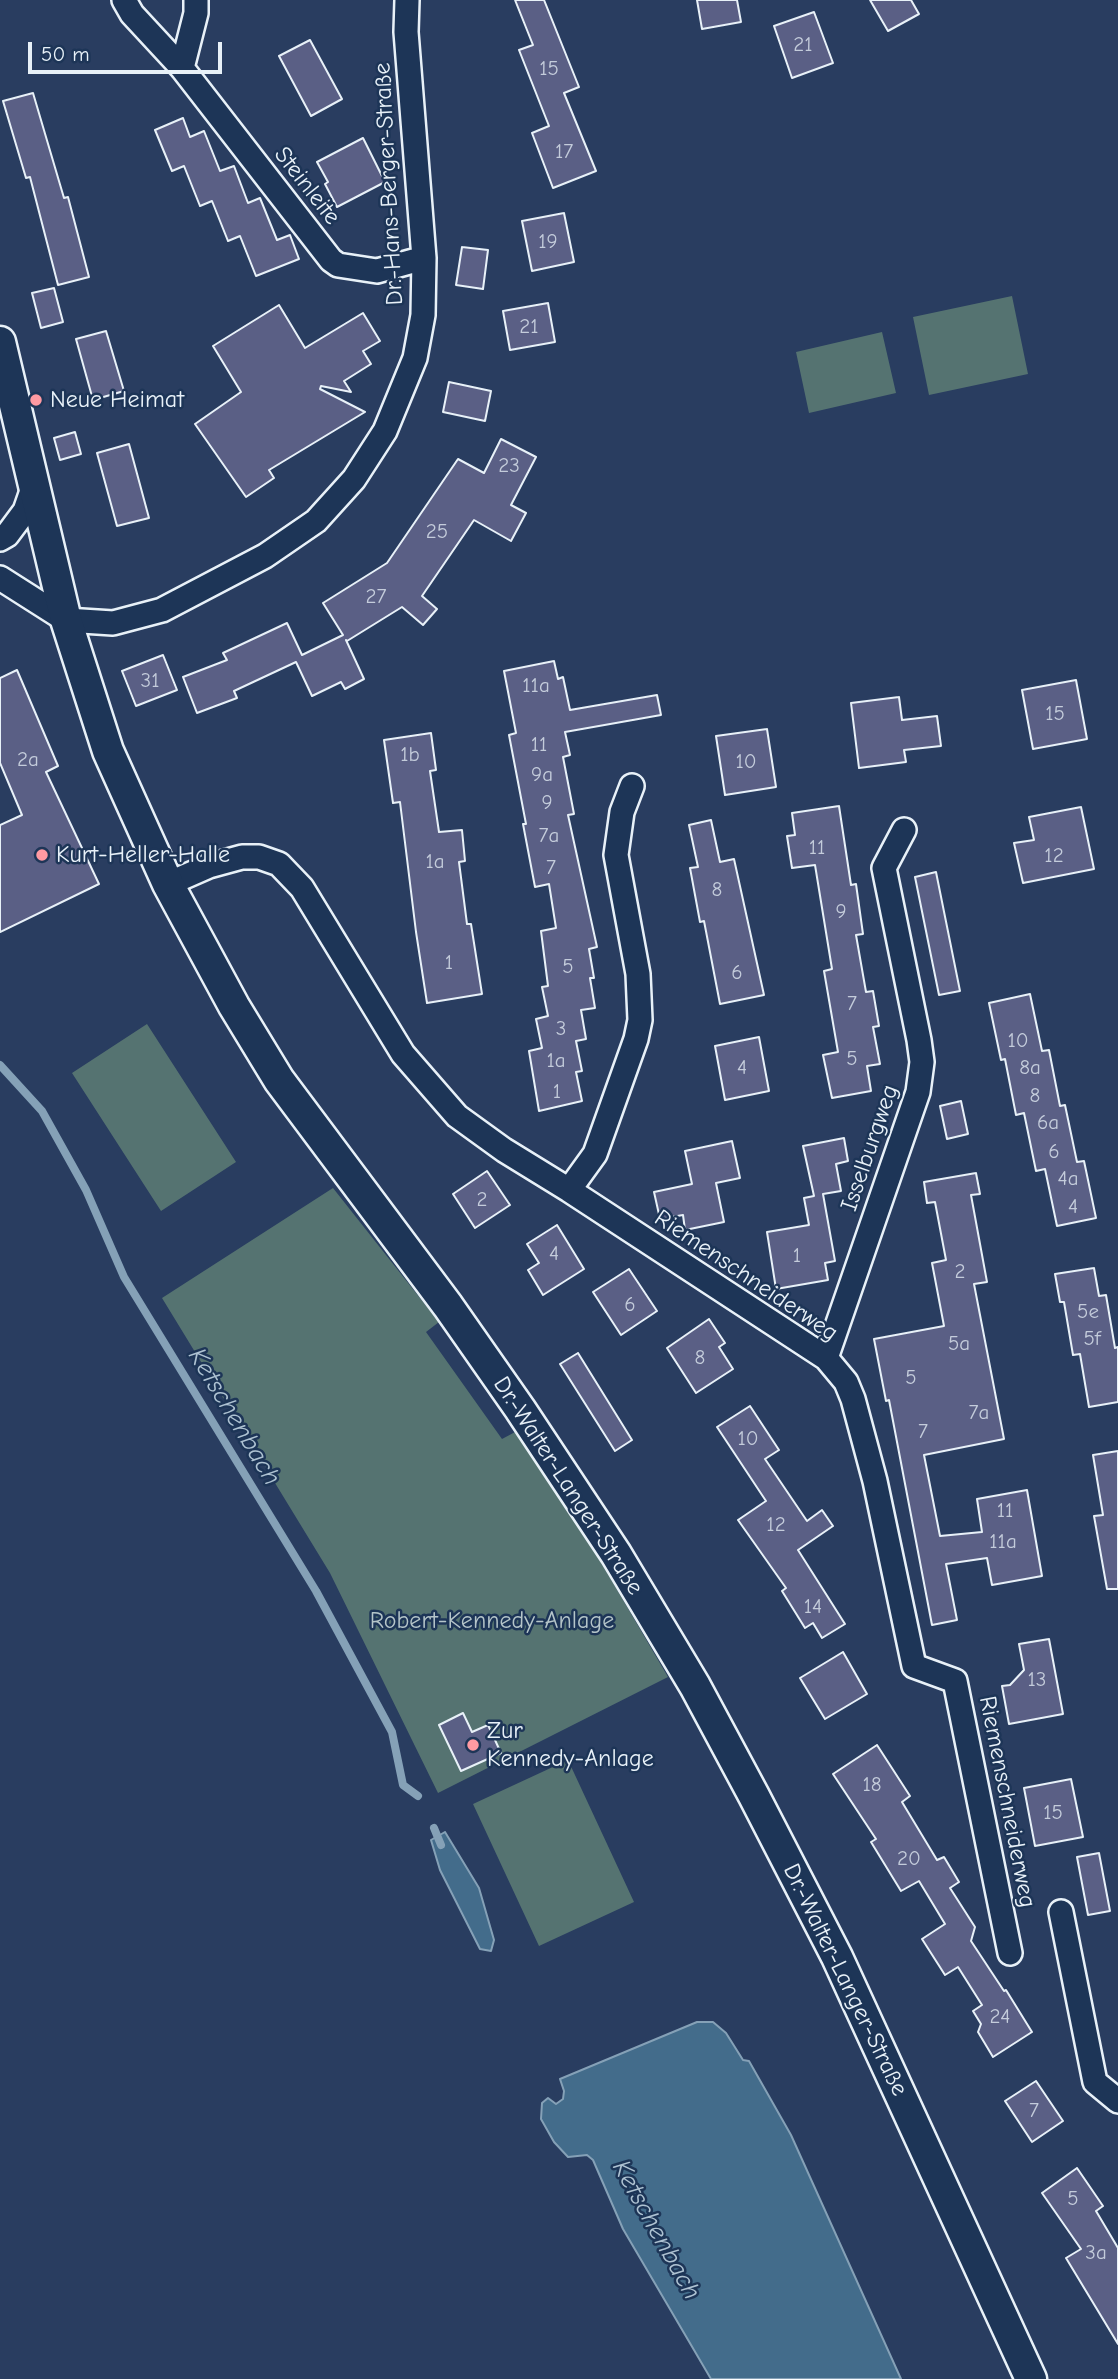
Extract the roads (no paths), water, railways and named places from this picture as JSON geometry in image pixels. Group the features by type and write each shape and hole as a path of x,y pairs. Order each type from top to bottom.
{"street":[{"name":"Steinleite","path":"124,0 132,13 182,68 331,260 338,265 377,271 424,258"},
{"path":"182,68 196,12 196,0"},
{"name":"Dr.-Hans-Berger-Straße","path":"66,620 113,623 162,610 265,556 316,521 354,479 385,431 415,358 423,315 424,258 407,44 407,0"},
{"path":"0,342 66,620"},
{"path":"0,539 8,535 25,511 34,485"},
{"path":"0,578 66,620"},
{"name":"Dr.-Walter-Langer-Straße","path":"66,620 108,751 168,884 234,1006 279,1080 448,1306 520,1409 616,1554 695,1686 837,1958 1031,2379"},
{"path":"569,1190 595,1154 636,1039 639,1020 638,974 615,855 622,811 632,786"},
{"name":"Isselburgweg","path":"826,1357 918,1092 922,1062 919,1040 884,868 904,830"},
{"name":"Riemenschneiderweg","path":"168,884 209,866 242,857 259,857 279,864 302,888 403,1054 457,1116 504,1150 826,1357 846,1382 876,1481 914,1666 956,1681 1010,1953"},
{"path":"1062,1912 1095,2082 1118,2101"}],"water":[{"path":"445,1832 479,1888 494,1940 491,1951 480,1949 440,1870 431,1840"},
{"path":"697,2022 713,2022 726,2033 743,2060 749,2061 791,2135 901,2379 711,2379 623,2229 593,2160 587,2155 568,2157 554,2142 541,2119 542,2103 548,2098 556,2104 563,2099 564,2091 560,2079"}],"waterway":[{"name":"Ketschenbach","path":"0,1065 42,1111 86,1190 124,1277 316,1591 392,1732 403,1785 418,1796"},
{"name":"Ketschenbach","path":"434,1828 441,1845"}],"place":[{"name":"Neue Heimat","path":"36,400"},
{"name":"Kurt-Heller-Halle","path":"42,855"},
{"name":"Zur Kennedy-Anlage","path":"473,1745"}],"park label":[{"name":"Robert-Kennedy-Anlage","path":"492,1621"}]}
